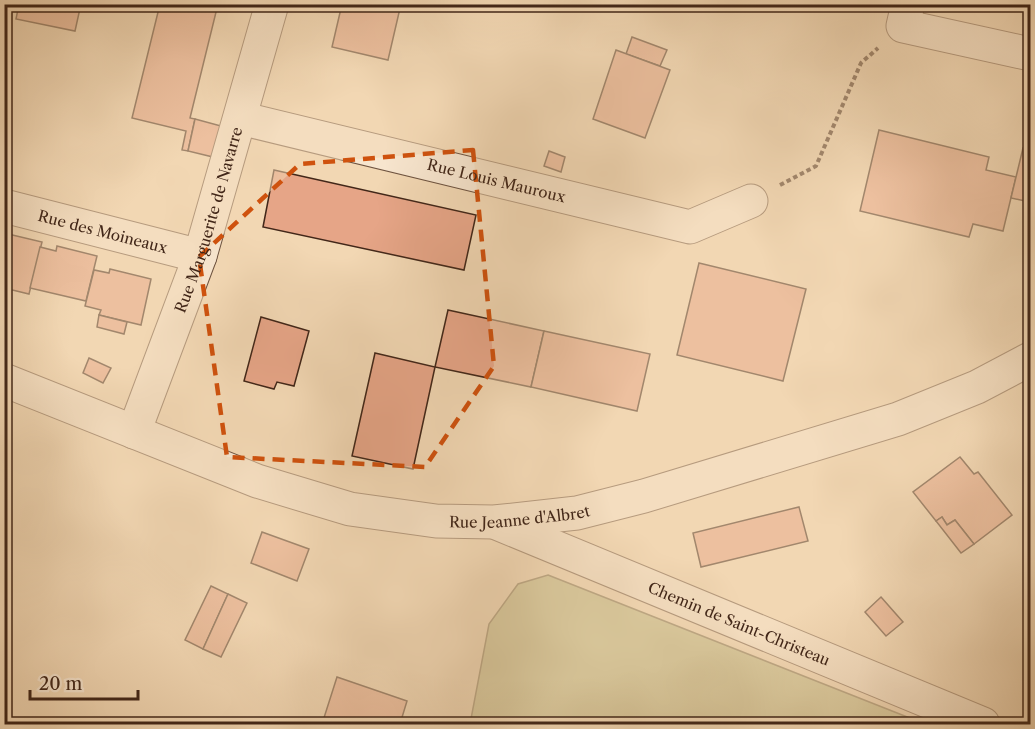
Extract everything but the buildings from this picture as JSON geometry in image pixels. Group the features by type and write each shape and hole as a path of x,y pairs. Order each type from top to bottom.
{"street":[{"name":"Rue Marguerite de Navarre","path":"134,432 200,256 272,4"},
{"path":"906,15 1030,54"},
{"name":"Rue Louis Mauroux","path":"240,118 690,227 751,201"},
{"name":"Rue des Moineaux","path":"4,206 200,256"},
{"name":"Rue Jeanne d'Albret","path":"4,380 258,481 350,509 436,521 494,522 577,513 644,496 897,419 977,387 1030,359"},
{"name":"Chemin de Saint-Christeau","path":"494,522 983,724"}],"path":[{"path":"751,201 816,166 861,63 906,15"}],"highlighted area":[{"path":"473,150 494,366 425,467 227,457 199,257 300,164"}],"shaded area":[{"path":"548,575 925,724 470,724 489,624 518,584"}]}
